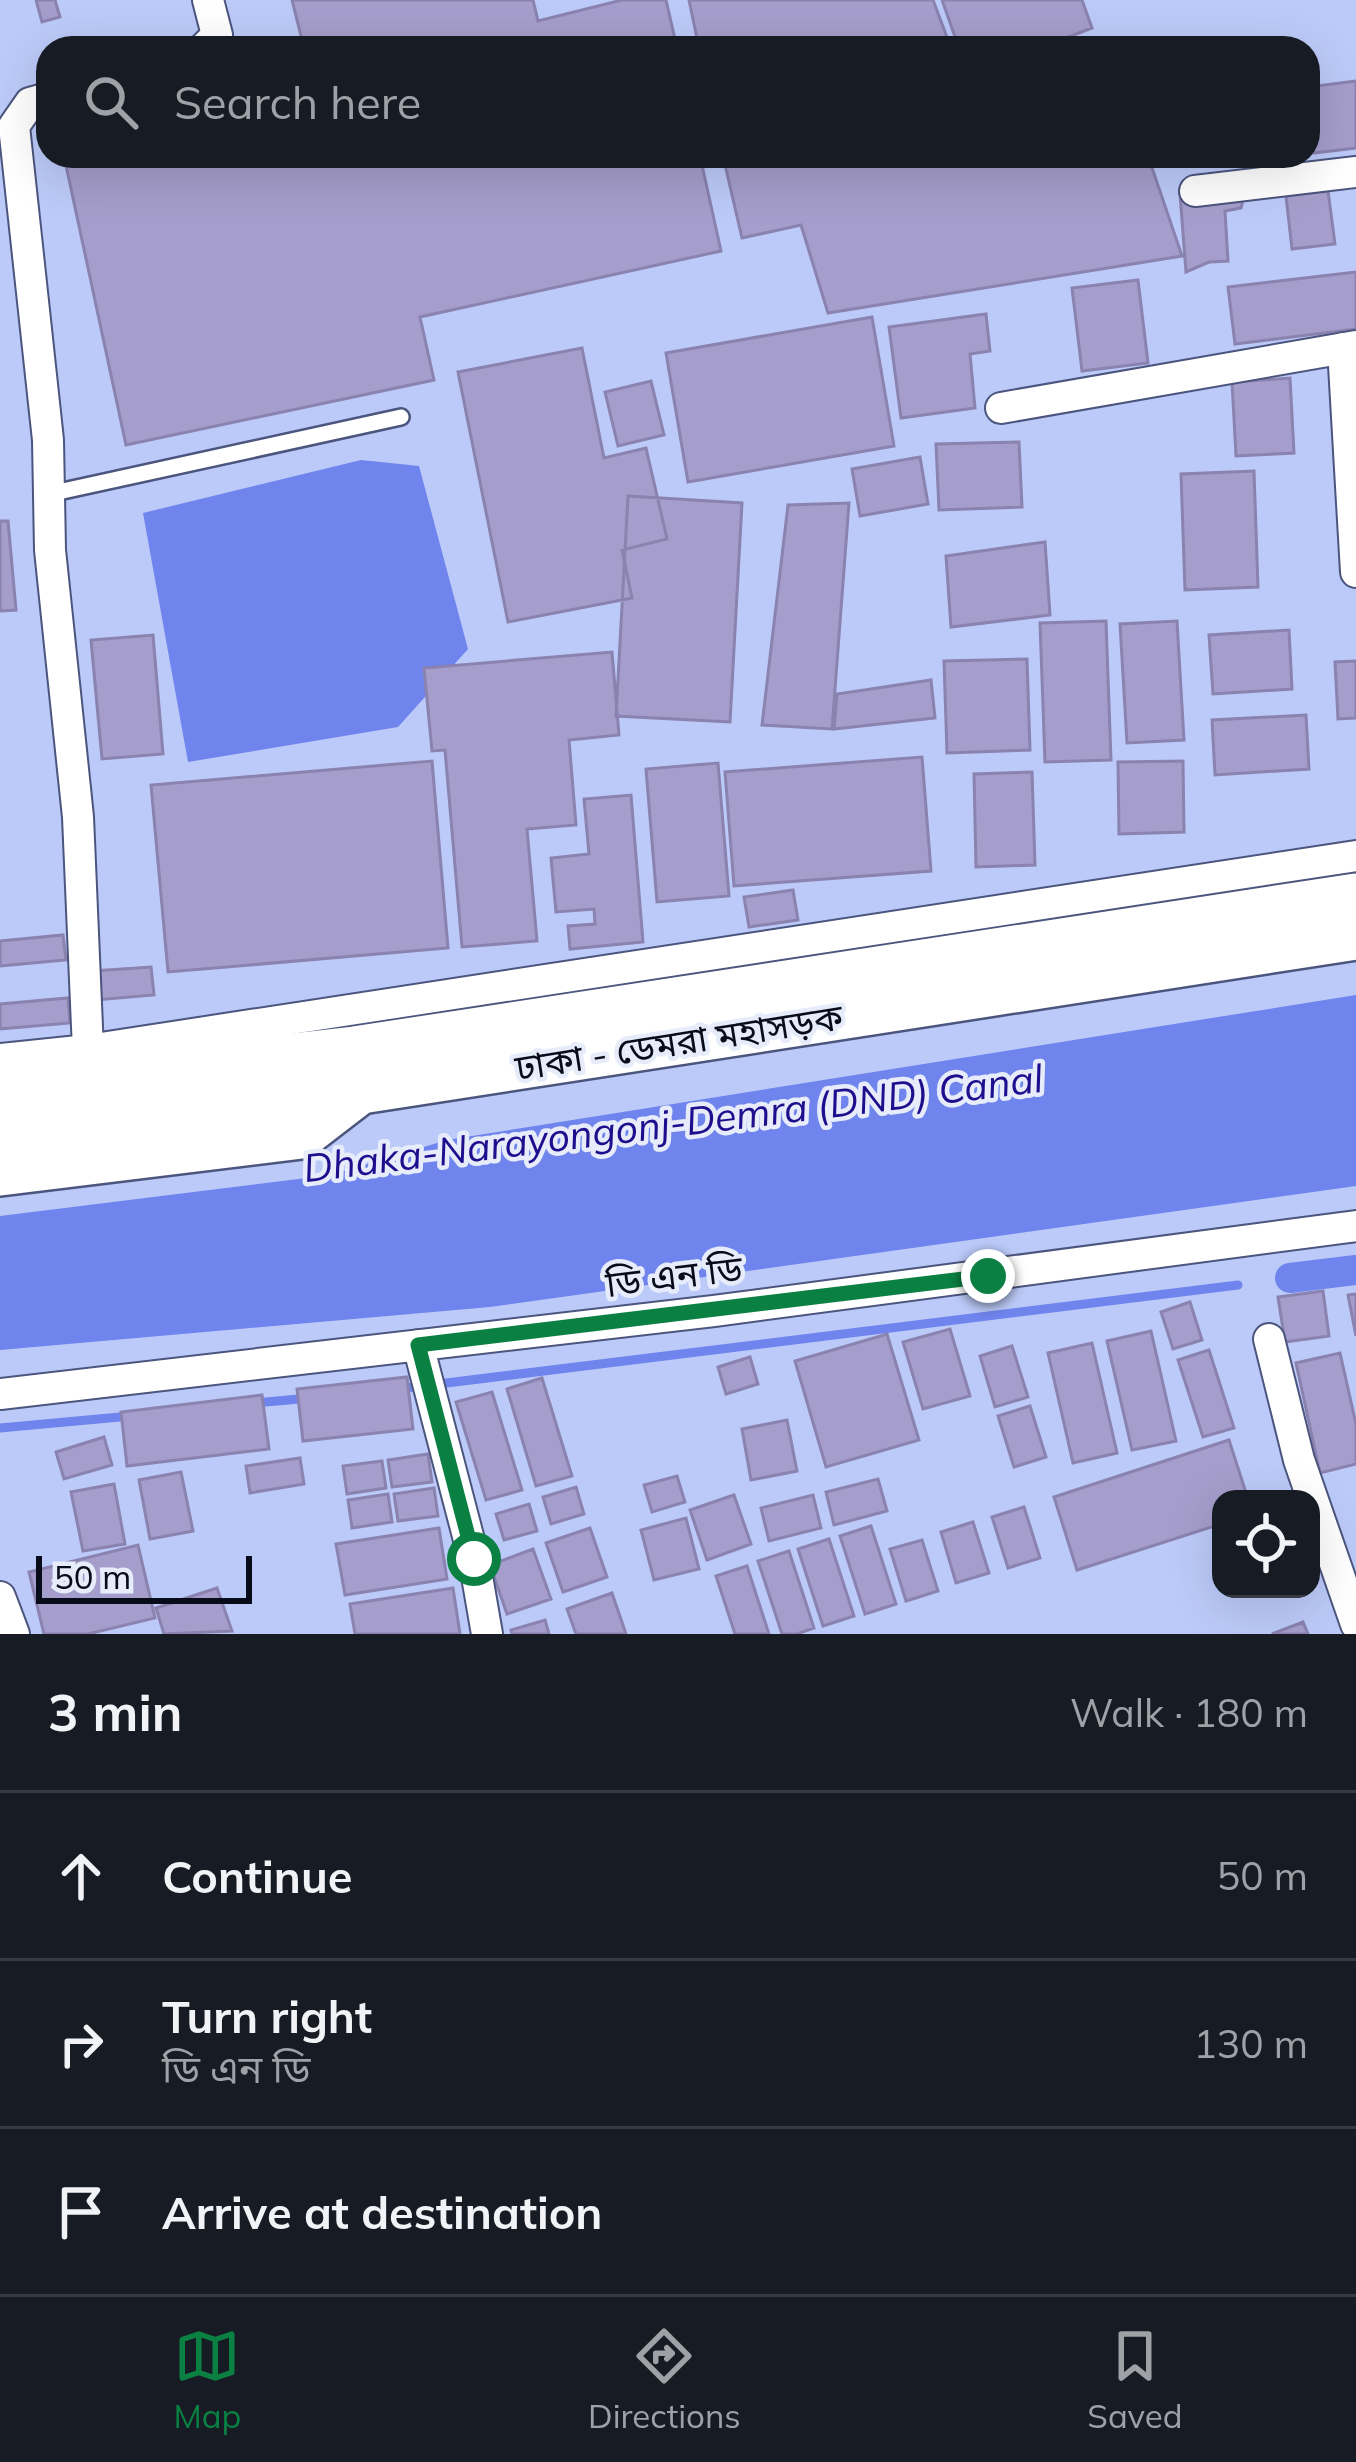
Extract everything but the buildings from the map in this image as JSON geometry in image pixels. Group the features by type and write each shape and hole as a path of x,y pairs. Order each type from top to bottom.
{"main road":[{"name":"ঢাকা - ডেমরা মহাসড়ক","path":"0,1089 355,1049 1356,896"},
{"name":"ঢাকা - ডেমরা মহাসড়ক","path":"0,1131 361,1091 1356,937"},
{"path":"0,1173 302,1136 361,1091"}],"street":[{"path":"208,0 216,36"},
{"path":"36,101 14,126 48,440 50,550 78,817 88,1050"},
{"path":"1196,190 1356,172"},
{"path":"1000,407 1350,347 1356,572"},
{"path":"0,1059 88,1050 1356,856"},
{"name":"ডি এন ডি","path":"0,1394 714,1311 1356,1226"},
{"path":"1269,1339 1299,1460 1356,1624"},
{"path":"418,1345 474,1559 487,1634"},
{"path":"0,1597 14,1634"}],"lane":[{"path":"49,494 401,417"}],"water":[{"path":"361,460 419,466 468,649 398,727 188,762 143,513"},
{"name":"Dhaka-Narayongonj-Demra (DND) Canal","path":"1356,995 1356,1186 490,1307 0,1350 0,1216 331,1175 447,1140"}],"waterway":[{"path":"1290,1278 1356,1270"},
{"path":"398,1389 1238,1285"},
{"path":"255,1403 310,1398"},
{"path":"0,1428 131,1416"}],"route":[{"path":"474,1559 418,1345 988,1276"}]}
